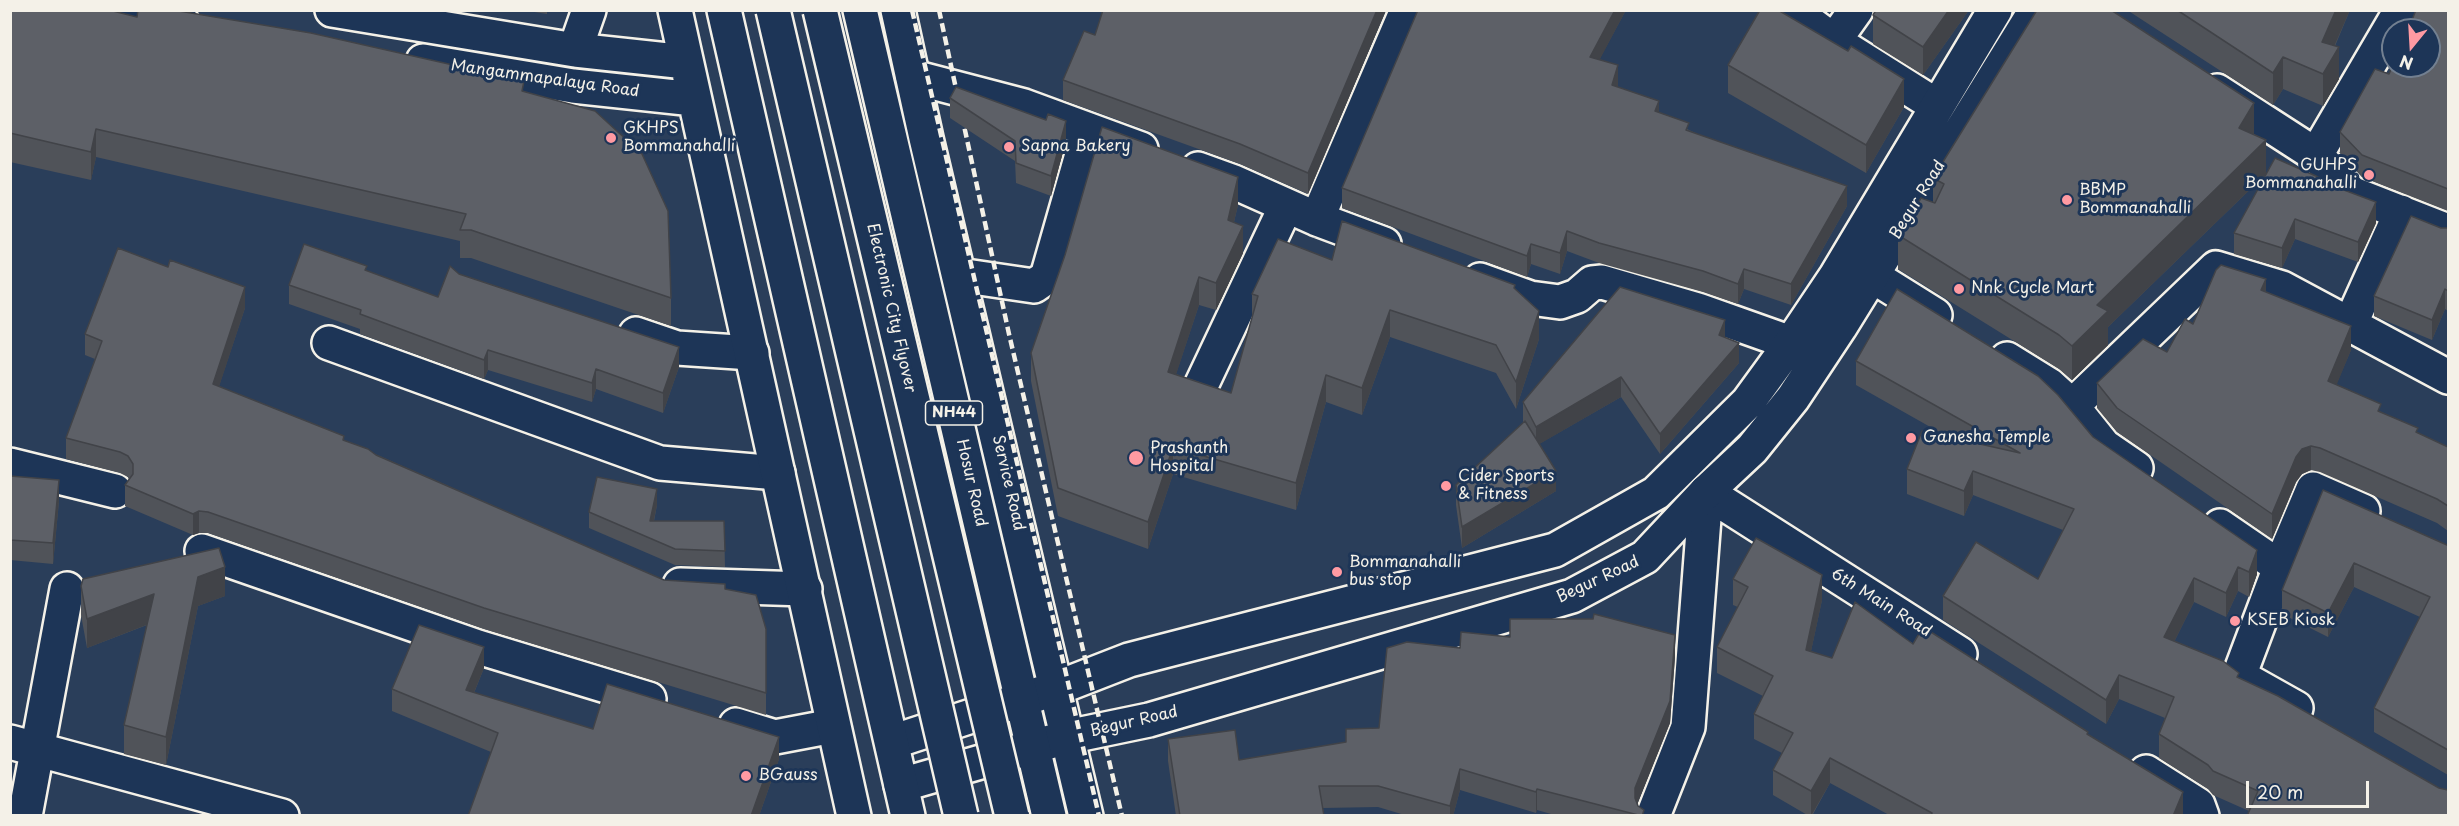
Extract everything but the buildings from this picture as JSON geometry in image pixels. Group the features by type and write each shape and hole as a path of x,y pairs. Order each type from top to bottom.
{"main road":[{"path":"113,10 207,26"},
{"name":"Mangammapalaya Road","path":"332,10 575,50 686,62"},
{"path":"575,50 589,10"},
{"path":"675,10 854,816"},
{"path":"724,10 905,800"},
{"path":"773,10 961,816"},
{"name":"Electronic City Flyover","path":"820,10 1011,816"},
{"name":"Hosur Road","path":"860,10 1049,816"},
{"name":"Service Road","path":"898,10 1086,816"},
{"path":"1317,219 1407,10"},
{"path":"1792,10 1834,41 1936,106"},
{"path":"1834,41 1856,10"},
{"name":"Begur Road","path":"892,742 1057,688 1129,660 1555,550 1656,493 1748,402 1791,343 1836,276 1995,10"},
{"name":"Begur Road","path":"905,800 1033,748 1067,737 1149,720 1572,596 1645,557 1706,492 1752,449 1793,398 2036,10"},
{"path":"2316,155 2401,10"},
{"name":"Mangammapalaya Road","path":"396,57 573,86 694,99"},
{"path":"2187,72 2316,155 2351,193 2448,231"},
{"path":"913,77 1024,106 1234,182 1317,219 1407,253"},
{"path":"959,275 1034,286 1047,277 1089,130"},
{"path":"1199,390 1286,206"},
{"path":"2350,325 2401,212"},
{"path":"2072,406 2216,268 2282,288 2448,377"},
{"path":"1452,269 1545,302 1569,300 1585,286 1602,282 1698,310 1791,343"},
{"path":"1871,275 2049,385 2072,406 2104,446 2163,486"},
{"path":"610,326 677,348 752,353"},
{"path":"329,343 660,463 778,473"},
{"path":"10,465 115,491"},
{"path":"2319,722 2239,676 2280,567 2313,489 2388,522"},
{"path":"1653,816 1688,727 1706,492"},
{"name":"6th Main Road","path":"1706,492 1987,671"},
{"path":"2192,507 2280,567"},
{"path":"202,551 478,647 672,706"},
{"path":"650,575 671,584 805,589"},
{"path":"25,816 25,746 67,589"},
{"path":"707,716 775,736 833,726"},
{"path":"25,746 282,816"},
{"path":"2118,754 2198,805 2202,816"}],"railway":[{"path":"912,10 1099,816"},
{"path":"939,10 1009,334 1122,816"}],"place":[{"name":"GKHPS Bommanahalli","path":"611,138"},
{"name":"Sapna Bakery","path":"1009,147"},
{"name":"GUHPS Bommanahalli","path":"2369,175"},
{"name":"BBMP Bommanahalli","path":"2067,200"},
{"name":"Nnk Cycle Mart","path":"1959,289"},
{"name":"Ganesha Temple","path":"1911,438"},
{"name":"Prashanth Hospital","path":"1136,458"},
{"name":"Cider Sports & Fitness","path":"1446,486"},
{"name":"Bommanahalli bus stop","path":"1337,572"},
{"name":"KSEB Kiosk","path":"2235,621"},
{"name":"BGauss","path":"746,776"}]}
